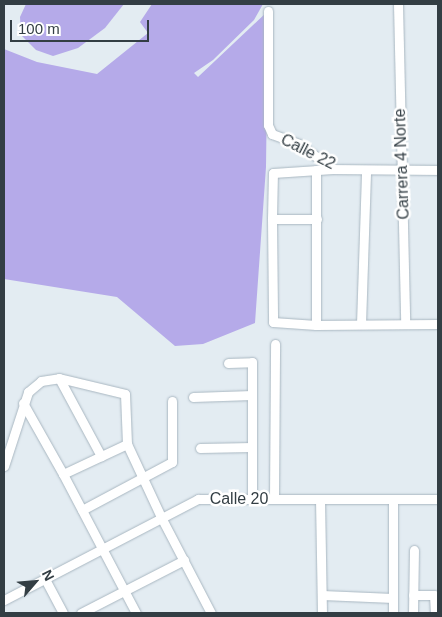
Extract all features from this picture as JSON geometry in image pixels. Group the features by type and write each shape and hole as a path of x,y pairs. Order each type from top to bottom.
{"street":[{"name":"Carrera 4 Norte","path":"398,4 405,324"},
{"name":"Calle 22","path":"268,11 268,108 270,130 277,137 299,144 333,169 438,170"},
{"path":"333,169 273,173 273,322 316,325 438,324"},
{"path":"316,170 316,325"},
{"path":"361,324 366,170"},
{"path":"272,219 317,219"},
{"path":"274,344 274,499"},
{"path":"228,363 252,362 252,499"},
{"path":"59,378 101,456"},
{"path":"4,466 23,403 28,392 42,381 59,378 84,382 125,394 127,444 162,518 212,613"},
{"path":"193,397 252,395"},
{"path":"82,510 172,462 172,401"},
{"path":"23,403 64,474 136,613"},
{"path":"64,474 127,444"},
{"path":"200,448 252,447"},
{"name":"Calle 20","path":"4,600 198,499 438,499"},
{"path":"320,499 322,613"},
{"path":"392,499 393,613"},
{"path":"413,613 414,550"},
{"path":"81,613 184,560"},
{"path":"45,579 63,613"},
{"path":"322,595 393,598"},
{"path":"413,595 434,595 435,613"}],"shaded area":[{"path":"26,4 124,4 105,28 78,48 53,56 36,50 21,35 20,17"},
{"path":"152,4 263,4 254,20 213,60 194,73 198,77 268,11 266,167 255,323 203,344 175,346 117,297 4,279 4,49 37,62 97,74 148,33 140,22"}]}
